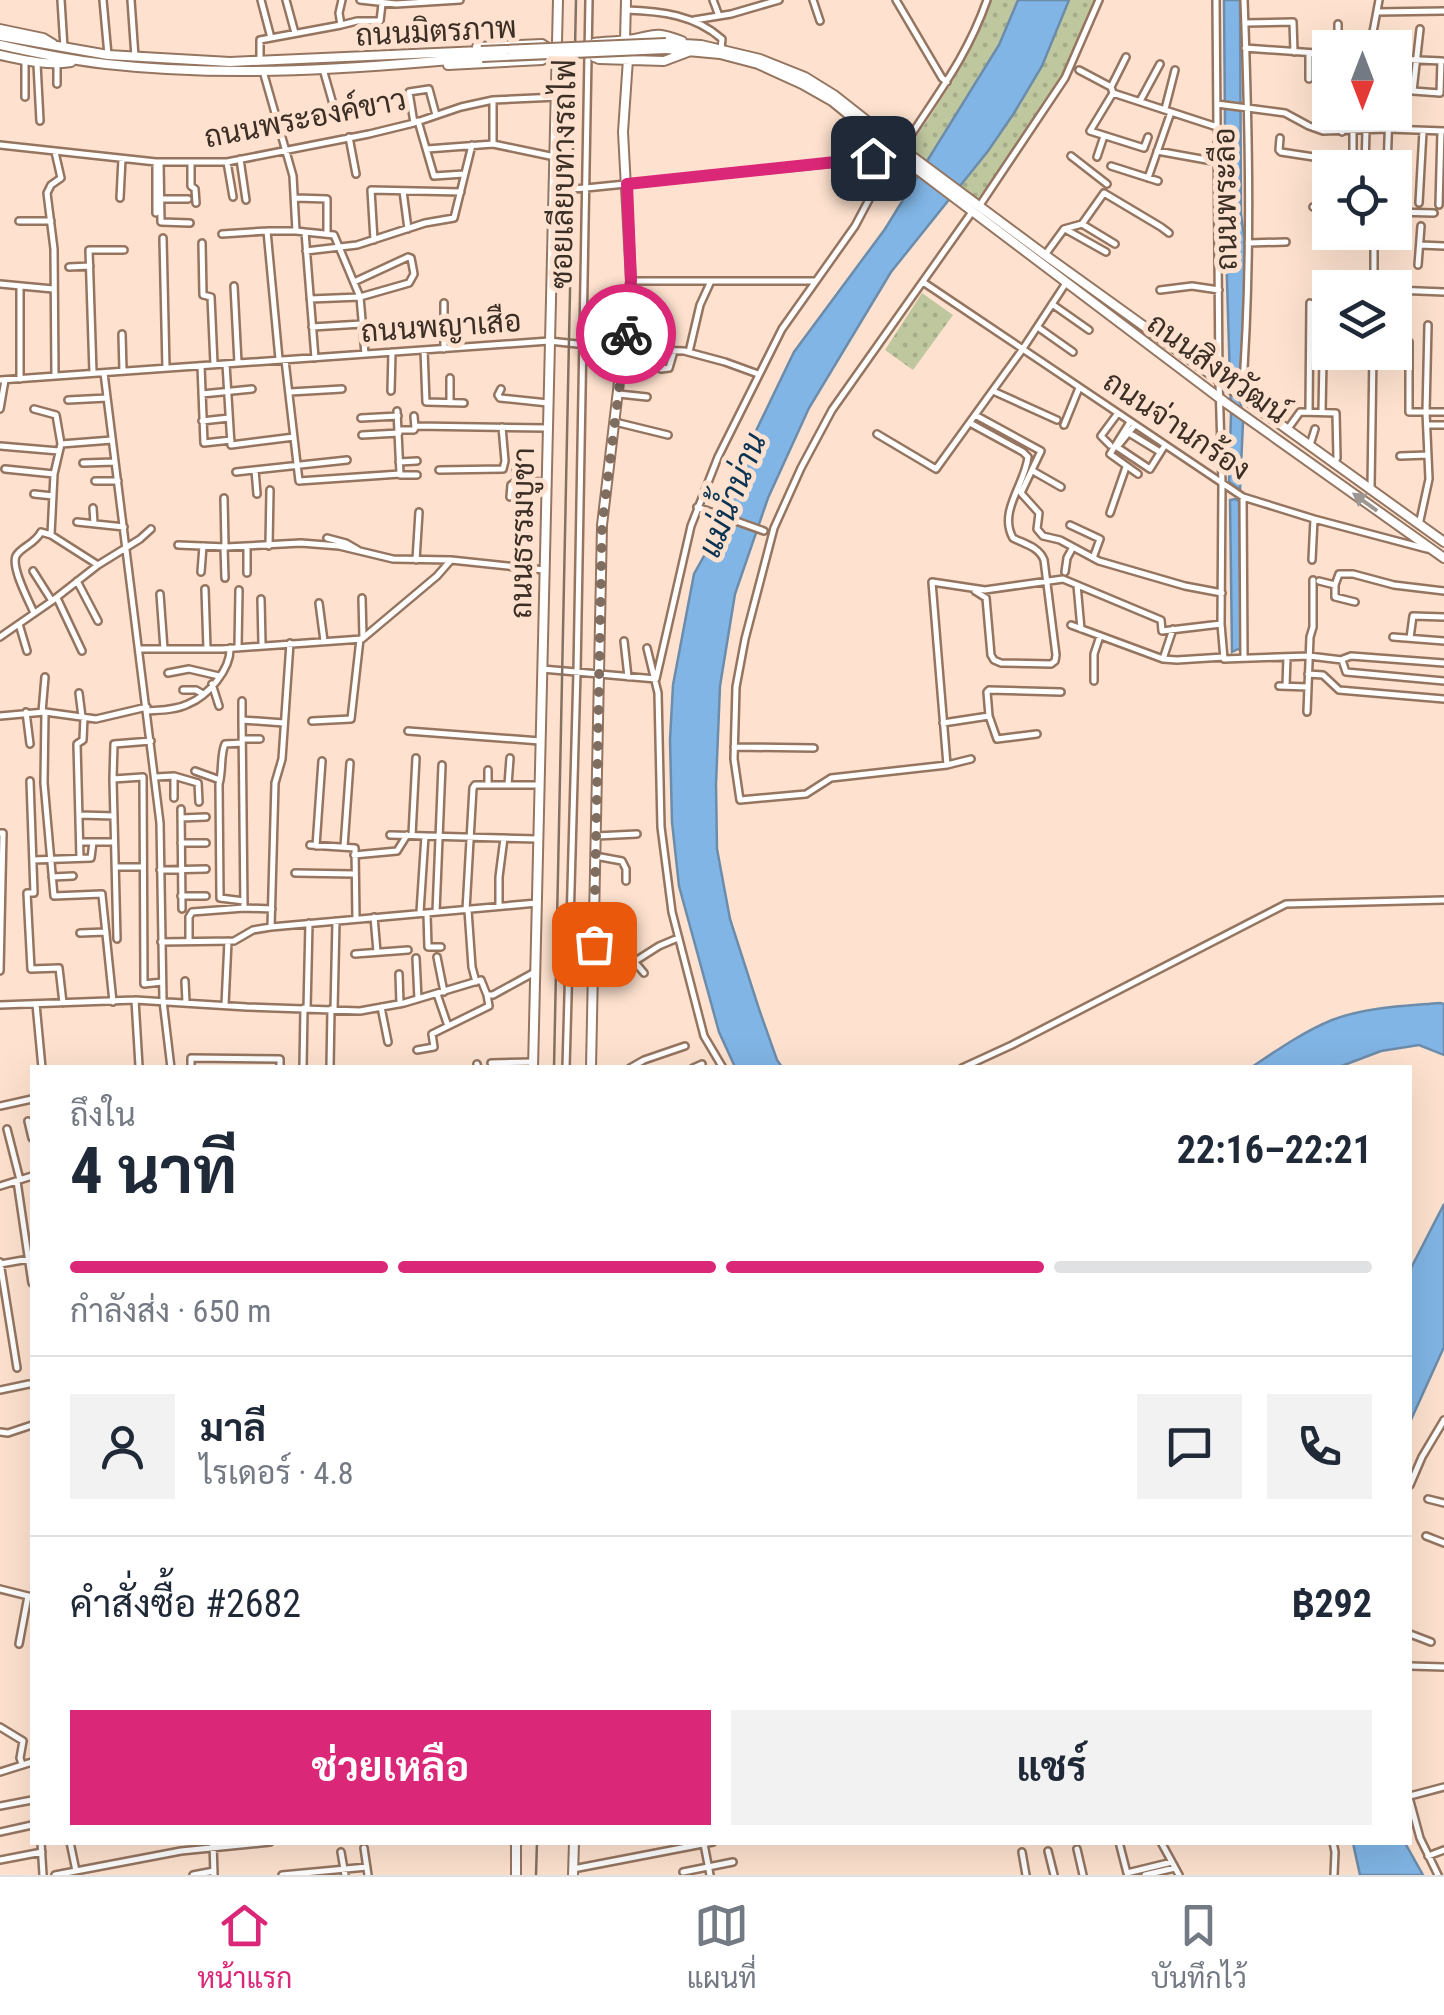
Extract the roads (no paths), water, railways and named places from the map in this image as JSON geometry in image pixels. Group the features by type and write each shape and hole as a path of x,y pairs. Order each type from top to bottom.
{"main road":[{"name":"ถนนธรรมบูชา","path":"533,1065 558,0"},
{"path":"626,5 626,40"},
{"name":"ถนนมิตรภาพ","path":"0,33 43,38 61,48 108,55 261,67 398,56 666,46 721,49 760,58 804,78 834,95 892,144"},
{"path":"658,33 692,47 664,61 606,58 598,50 605,41 658,33"},
{"path":"387,66 542,60 548,56 548,48 542,44 433,49 398,56"},
{"name":"ถนนมิตรภาพ","path":"0,46 136,67 323,69 387,66 482,54"},
{"name":"ถนนมิตรภาพ","path":"692,47 758,64 802,84 906,153"},
{"path":"0,55 57,64 80,60"},
{"path":"591,1065 602,525 631,281 623,132 628,59"},
{"name":"ถนนสิงหวัฒน์","path":"906,153 1045,254 1069,279 1223,401 1444,558"},
{"name":"ถนนสิงหวัฒน์","path":"906,153 971,211 1444,542"},
{"path":"516,1845 516,1875"},
{"path":"573,1872 574,1845"}],"street":[{"path":"61,0 61,48"},
{"path":"103,0 108,55"},
{"path":"132,0 136,57"},
{"path":"271,0 262,1 271,38"},
{"path":"286,0 294,34"},
{"path":"340,25 342,0"},
{"path":"360,0 460,0"},
{"name":"ซอยเลียบทางรถไฟ","path":"566,1065 589,0"},
{"path":"712,0 719,16"},
{"path":"692,20 779,0"},
{"path":"813,0 820,21"},
{"path":"896,0 948,82"},
{"path":"554,190 873,158 889,161 906,153 906,143 948,82 977,30 987,0"},
{"path":"977,202 1065,78 1099,0"},
{"path":"1216,0 1224,658"},
{"name":"ถนนพระลือ","path":"1242,398 1248,314 1244,0"},
{"path":"1374,30 1379,0"},
{"path":"296,232 293,176 261,67 260,40 380,20 382,3"},
{"path":"626,5 692,20 722,39 721,49"},
{"path":"1377,12 1444,11"},
{"path":"1244,23 1292,22 1294,52"},
{"path":"1338,24 1338,30"},
{"path":"1412,60 1415,60 1442,61 1440,92 1412,91 1415,60 1420,29"},
{"path":"542,44 558,44"},
{"path":"1245,48 1312,53"},
{"path":"1309,53 1309,79"},
{"path":"1126,57 1090,130 1144,148 1148,137"},
{"path":"24,60 26,97"},
{"path":"542,60 558,60"},
{"path":"37,62 40,120"},
{"path":"56,84 57,64"},
{"path":"1140,102 1160,64"},
{"path":"323,69 333,104"},
{"path":"1080,70 1140,102 1217,127"},
{"path":"1148,178 1175,70"},
{"path":"436,115 428,89 410,92 434,176 464,174"},
{"name":"ถนนพระองค์ขาว","path":"0,144 158,162 227,162 416,122 493,100 556,97"},
{"path":"493,100 494,144"},
{"path":"1220,104 1285,113 1315,129 1366,130 1365,150"},
{"path":"280,127 320,120"},
{"path":"1412,130 1443,131 1440,205"},
{"path":"1418,203 1423,130"},
{"path":"1353,131 1353,150"},
{"path":"721,1065 704,1036 672,912 661,827 656,679 688,544 758,374 782,328 854,226 889,161 892,144 911,136"},
{"path":"1097,157 1104,136"},
{"path":"349,137 356,174"},
{"path":"1280,138 1282,152 1312,157"},
{"path":"427,149 494,144 554,157"},
{"path":"306,251 357,245 442,218 454,218 472,145"},
{"path":"1157,151 1218,162"},
{"path":"55,152 61,178 47,193 54,249 55,376"},
{"path":"1070,156 1107,184"},
{"path":"120,198 122,159"},
{"path":"240,159 246,200"},
{"path":"158,162 162,223 190,223"},
{"path":"156,213 158,162"},
{"path":"191,162 196,203"},
{"path":"227,162 233,197"},
{"path":"1112,166 1158,181"},
{"path":"374,240 371,190 461,192"},
{"path":"403,191 408,230"},
{"path":"1045,254 1064,228 1082,224 1104,193 1162,226 1169,234"},
{"path":"160,200 188,198"},
{"path":"295,198 327,198 327,234"},
{"path":"971,211 832,410 774,528 736,687 734,748 740,800 806,794 831,778 947,766 971,759"},
{"path":"1412,213 1434,214"},
{"path":"19,221 51,221"},
{"path":"1082,224 1115,244"},
{"path":"1418,265 1421,226"},
{"path":"1064,228 1106,252"},
{"path":"267,231 299,481 417,475"},
{"path":"222,234 267,231 334,235 360,297 365,354"},
{"path":"305,232 315,358"},
{"path":"164,238 166,368"},
{"path":"1248,243 1286,242"},
{"path":"202,243 203,294 212,297 214,365"},
{"path":"1420,246 1444,246"},
{"path":"94,374 89,250 124,250"},
{"path":"310,299 360,297 411,282 411,258 354,282"},
{"path":"69,267 90,266"},
{"path":"876,434 936,469 1069,279"},
{"path":"631,281 816,280"},
{"path":"688,352 700,305 711,281"},
{"name":"ถนนจ่านกร้อง","path":"923,282 1243,497 1432,550"},
{"path":"0,284 53,289"},
{"path":"20,286 20,379"},
{"path":"234,286 238,363"},
{"path":"1160,290 1192,286 1219,290"},
{"path":"1412,291 1444,292"},
{"path":"444,303 444,349"},
{"path":"1309,411 1310,303"},
{"path":"1052,304 1089,330"},
{"path":"1310,312 1324,310 1322,412"},
{"path":"648,350 650,318"},
{"path":"312,326 362,324"},
{"path":"1420,525 1428,492 1428,325"},
{"path":"1038,327 1073,352"},
{"path":"122,334 123,372"},
{"name":"ถนนพญาเสือ","path":"3,380 549,341 688,352 758,374"},
{"path":"424,350 426,400 464,403"},
{"path":"660,369 669,368 674,351"},
{"path":"391,392 392,352"},
{"path":"226,364 231,445 294,437"},
{"path":"202,366 204,443 231,440"},
{"path":"1371,490 1373,370"},
{"path":"1410,370 1409,412 1444,412"},
{"path":"104,373 156,777 162,982 171,1065"},
{"path":"450,378 450,403"},
{"path":"0,409 3,380"},
{"path":"1064,425 1080,388"},
{"path":"202,394 252,389"},
{"path":"288,392 342,389"},
{"path":"501,389 500,398 548,402"},
{"path":"993,392 1058,420"},
{"path":"619,394 647,397"},
{"path":"68,400 107,398"},
{"path":"34,409 56,415 60,448 54,474 51,535"},
{"path":"1110,445 1101,436 1118,413"},
{"path":"1287,430 1298,413 1336,413 1334,464"},
{"path":"361,418 397,414 400,474"},
{"path":"975,415 1040,451 1021,493 1039,513 1037,529 1044,536 1094,558 1222,594"},
{"path":"414,416 415,428"},
{"path":"202,421 229,418"},
{"path":"616,422 668,434"},
{"path":"1132,423 1118,447 1150,469 1165,445"},
{"path":"1132,423 1110,453 1138,474"},
{"path":"970,424 1028,458 1007,524 1013,538 1042,553 1055,660 1051,664 1001,664 994,660 986,598 972,590"},
{"path":"1427,425 1444,425"},
{"path":"459,427 459,436"},
{"path":"362,435 415,428 547,428"},
{"path":"439,470 502,469 502,428"},
{"path":"1310,446 1315,429"},
{"path":"1128,433 1160,452"},
{"path":"0,446 60,448 112,440"},
{"path":"1400,456 1428,455"},
{"path":"236,472 347,460"},
{"path":"399,462 417,461"},
{"path":"83,463 115,462"},
{"path":"516,465 517,481"},
{"path":"1110,513 1126,467"},
{"path":"5,468 54,474"},
{"path":"255,470 257,494"},
{"path":"1032,471 1061,487"},
{"path":"95,481 118,481"},
{"path":"510,497 511,486 517,481 546,482"},
{"path":"269,546 270,490"},
{"path":"34,494 53,496"},
{"path":"1243,497 1244,657"},
{"path":"224,498 225,578"},
{"path":"93,508 94,524"},
{"path":"701,508 764,531 774,528"},
{"path":"416,560 419,512"},
{"path":"1312,560 1314,519"},
{"path":"77,522 124,527"},
{"path":"1070,525 1100,539 1094,558"},
{"path":"0,638 150,528"},
{"path":"34,613 15,561 35,542 37,531 51,535 98,565"},
{"path":"764,531 770,542"},
{"path":"327,538 360,552"},
{"path":"178,545 301,543 339,546 393,560 451,560 544,570"},
{"path":"201,572 203,546"},
{"path":"247,546 247,573"},
{"path":"1065,572 1066,558 1073,547"},
{"path":"140,649 207,649 361,638 438,576 451,560"},
{"path":"33,572 55,600 82,651"},
{"path":"1355,602 1335,598 1339,574 1354,574 1394,586 1444,591"},
{"path":"947,766 932,582 972,590 1064,579 1161,620 1162,630 1221,624"},
{"path":"1307,712 1316,580 1335,585"},
{"path":"77,581 98,621"},
{"path":"1077,584 1081,629"},
{"path":"205,589 207,649"},
{"path":"0,716 44,712 106,718 190,704 230,662 240,590"},
{"path":"160,594 164,649"},
{"path":"312,721 350,720 362,598"},
{"path":"261,599 262,644"},
{"path":"319,603 324,641"},
{"path":"1410,638 1413,616 1444,618"},
{"path":"19,624 26,651"},
{"path":"1071,625 1177,660 1287,656 1342,660 1352,656 1444,663"},
{"path":"1164,658 1174,630"},
{"path":"1094,681 1094,654 1100,636"},
{"path":"1392,637 1444,641"},
{"path":"624,641 628,677"},
{"path":"272,927 275,783 282,759 290,643"},
{"path":"646,648 656,679"},
{"path":"1287,656 1283,686 1308,687"},
{"path":"1342,660 1346,672 1444,681"},
{"path":"542,669 656,679"},
{"path":"168,674 189,670 219,676"},
{"path":"1308,674 1323,676 1339,690 1444,699"},
{"path":"45,677 43,761 56,898 102,893 113,1002"},
{"path":"212,684 220,706"},
{"path":"183,690 203,694"},
{"path":"1036,734 996,739 989,716 988,690 1061,692"},
{"path":"79,694 83,717 83,740 77,744 80,858"},
{"path":"242,701 244,904"},
{"path":"26,712 30,744"},
{"path":"943,723 989,716"},
{"path":"242,720 284,723"},
{"path":"408,731 540,741"},
{"path":"260,739 223,745 220,898 272,909"},
{"path":"117,939 111,743 152,741"},
{"path":"734,748 814,748"},
{"path":"354,855 397,850 410,835 416,758"},
{"path":"508,785 510,758"},
{"path":"322,761 313,845 354,848 356,919"},
{"path":"344,846 350,762"},
{"path":"436,912 442,765"},
{"path":"488,770 488,785"},
{"path":"195,771 220,780"},
{"path":"156,777 174,776 198,783 199,802"},
{"path":"174,776 174,798"},
{"path":"113,779 142,777 144,984 162,982"},
{"path":"30,781 34,893 27,893 31,970 59,968 62,1003"},
{"path":"464,785 539,785"},
{"path":"475,785 470,802 467,910 476,982"},
{"path":"30,804 46,804"},
{"path":"180,808 182,909"},
{"path":"80,815 114,816"},
{"path":"181,818 206,817"},
{"path":"0,833 0,971"},
{"path":"390,834 538,838"},
{"path":"596,836 637,834"},
{"path":"425,836 423,913 428,947 441,947"},
{"path":"498,906 504,838"},
{"path":"80,842 114,842"},
{"path":"33,860 93,857 93,842"},
{"path":"181,844 206,844"},
{"path":"595,856 622,860 626,880"},
{"path":"115,867 143,867"},
{"path":"160,870 206,869"},
{"path":"296,873 354,874"},
{"path":"52,877 73,876"},
{"path":"182,896 206,896"},
{"path":"969,1065 1286,904 1444,900"},
{"path":"161,942 238,940 254,930 272,927 537,902"},
{"path":"189,940 190,913 244,904"},
{"path":"374,917 377,952"},
{"path":"330,1065 336,921"},
{"path":"303,1065 309,923"},
{"path":"594,944 620,940 622,930"},
{"path":"80,933 106,932"},
{"path":"593,968 634,961 678,938"},
{"path":"225,1006 228,941"},
{"path":"356,954 408,950"},
{"path":"437,957 448,1026"},
{"path":"416,958 418,999"},
{"path":"634,961 644,973"},
{"path":"487,995 535,972"},
{"path":"398,974 400,1004"},
{"path":"0,1005 136,1000 360,1010 400,1004 481,980 490,1006 432,1034 434,1046 417,1050"},
{"path":"185,981 186,1002"},
{"path":"136,1000 140,1065"},
{"path":"36,1004 42,1065"},
{"path":"381,1007 388,1042"},
{"path":"635,1065 685,1046"},
{"path":"191,1065 191,1058 280,1059 280,1065"},
{"path":"491,1062 533,1065"},
{"path":"0,1106 30,1098"},
{"path":"28,1122 30,1130"},
{"path":"7,1130 30,1268"},
{"path":"0,1186 30,1177"},
{"path":"17,1368 0,1263 29,1260"},
{"path":"0,1390 29,1384"},
{"path":"1412,1480 1444,1420"},
{"path":"0,1432 30,1426"},
{"path":"1428,1498 1444,1503"},
{"path":"1426,1536 1444,1542"},
{"path":"0,1590 30,1596 18,1644"},
{"path":"1412,1635 1431,1642"},
{"path":"1412,1666 1444,1667"},
{"path":"0,1727 23,1740 22,1764"},
{"path":"0,1772 30,1762"},
{"path":"1412,1797 1444,1787"},
{"path":"0,1806 30,1800"},
{"path":"1412,1806 1420,1838 1438,1875"},
{"path":"0,1832 30,1825"},
{"path":"41,1845 43,1875"},
{"path":"71,1845 76,1871"},
{"path":"181,1845 182,1851"},
{"path":"55,1875 213,1845 214,1873 193,1875"},
{"path":"573,1872 699,1845"},
{"path":"704,1845 710,1875"},
{"path":"1120,1845 1126,1873 1173,1865"},
{"path":"1163,1845 1179,1875"},
{"path":"1334,1845 1334,1875"},
{"path":"364,1848 368,1875"},
{"path":"1077,1849 1083,1875"},
{"path":"1048,1850 1054,1875"},
{"path":"1428,1856 1444,1850"},
{"path":"0,1860 42,1852"},
{"path":"340,1852 344,1872"},
{"path":"1022,1852 1026,1875"},
{"path":"683,1872 733,1862"},
{"path":"282,1875 366,1867"}],"water":[{"name":"แม่น้ำน่าน","path":"1018,0 1069,0 1042,66 1014,113 891,272 809,408 768,498 735,594 720,686 717,849 730,919 781,1065 734,1065 719,1032 679,886 672,822 673,685 694,574 709,547 727,491 794,352 885,229 999,45"},
{"path":"1224,0 1240,0 1241,214 1245,243 1239,388 1243,422 1240,490 1229,482"},
{"path":"1230,500 1239,501 1241,650 1232,652"},
{"path":"1444,1004 1444,1055 1419,1045 1381,1051 1344,1065 1255,1065 1321,1025 1358,1012"},
{"path":"1444,1204 1444,1347 1412,1418 1412,1266"},
{"path":"1353,1845 1406,1845 1423,1875 1360,1875"}],"railway":[{"path":"554,1065 576,0"},
{"path":"536,1875 537,1845"}]}
